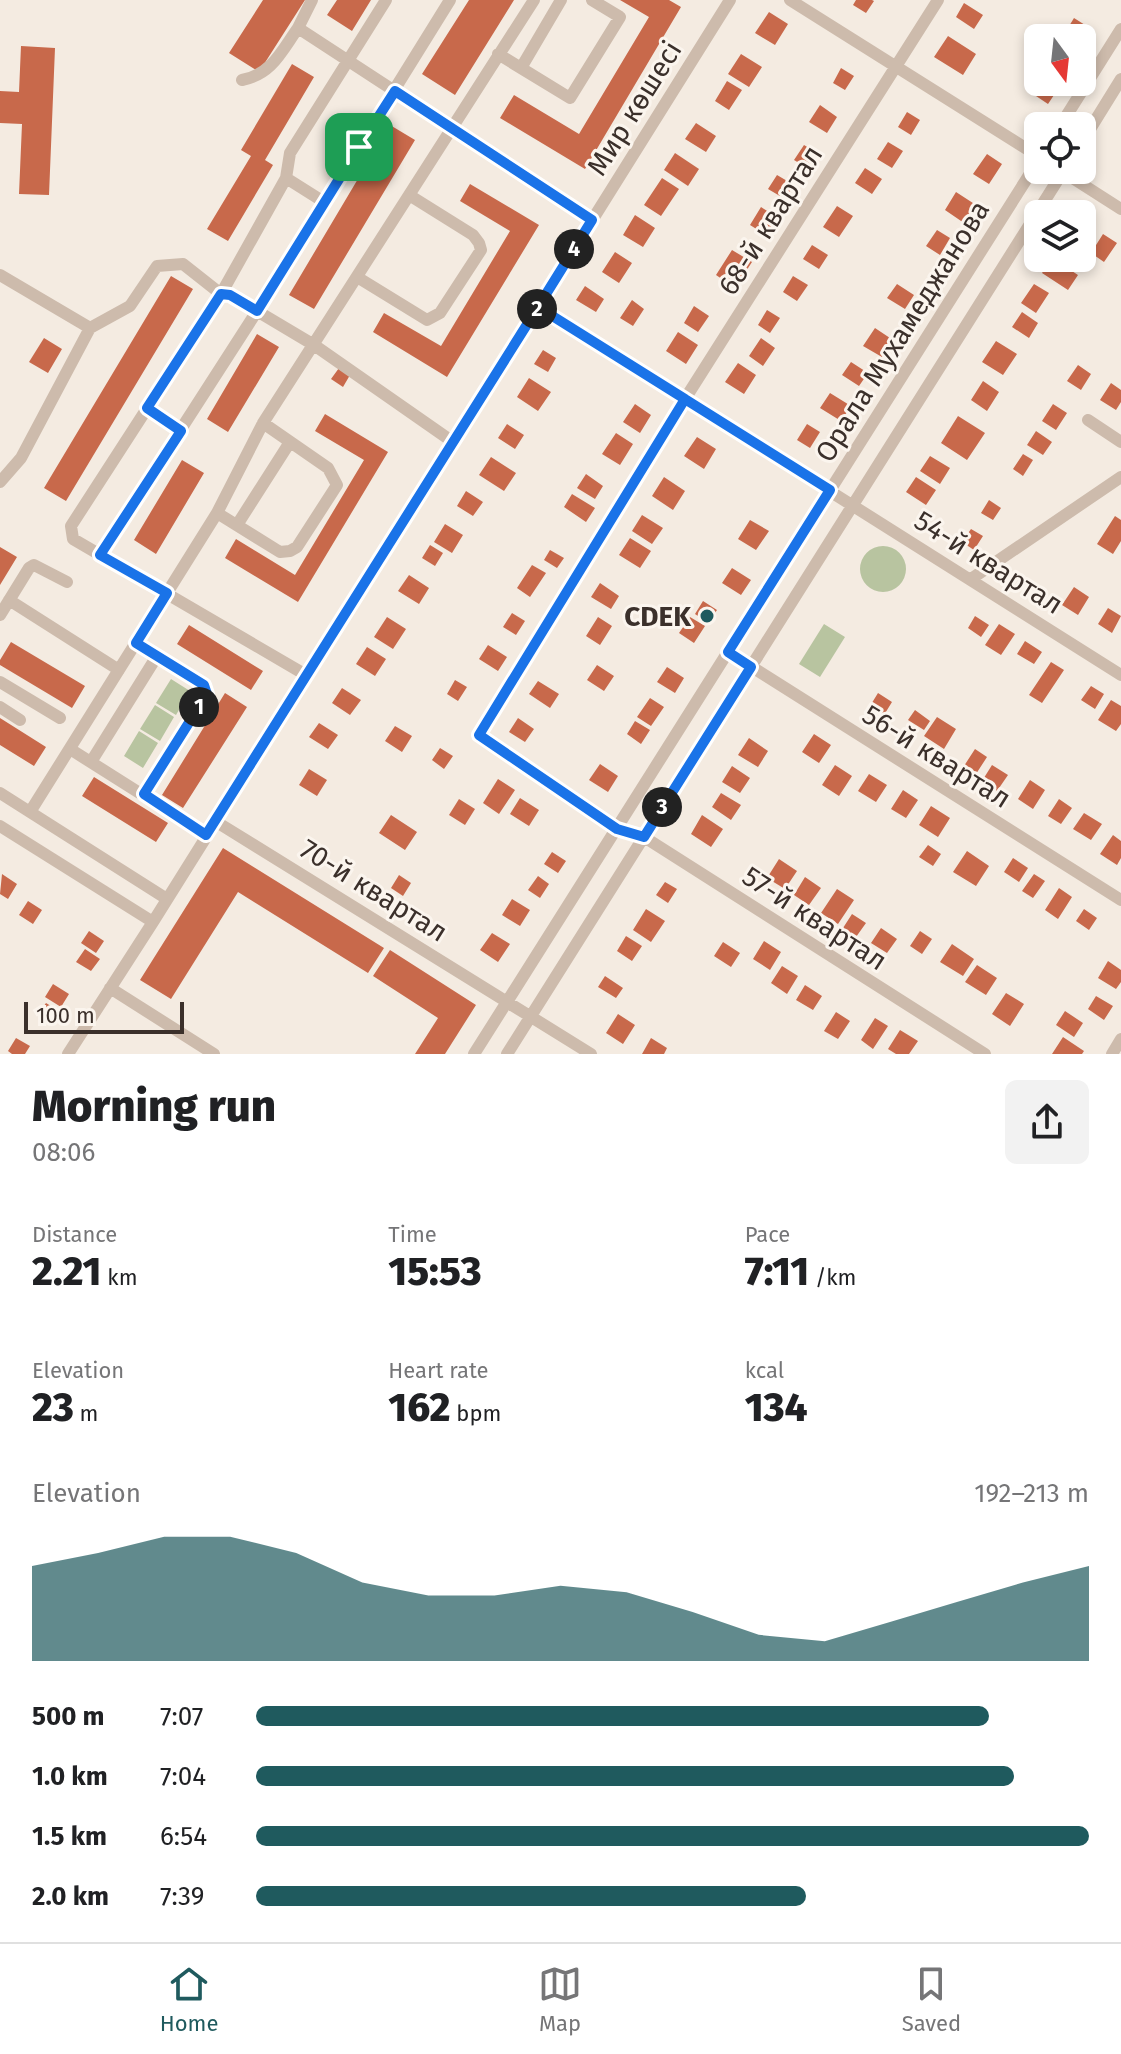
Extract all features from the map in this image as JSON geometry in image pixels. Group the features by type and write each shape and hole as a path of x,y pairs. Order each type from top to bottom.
{"street":[{"path":"242,80 267,71 298,28 312,0"},
{"path":"306,675 73,539 71,526 221,294 286,178 290,153 386,0"},
{"path":"100,555 257,311 450,0"},
{"path":"30,812 217,513 263,423 534,0"},
{"path":"521,68 561,0"},
{"path":"498,54 570,98 620,17 592,0"},
{"name":"Мир көшесі","path":"68,1054 730,0"},
{"path":"790,0 1024,149"},
{"name":"68-й квартал","path":"617,829 479,735 685,399 938,0"},
{"path":"298,28 592,220"},
{"path":"1069,112 1121,29"},
{"path":"1096,119 1121,79"},
{"path":"286,178 324,202"},
{"name":"Орала Мухамеджанова","path":"474,1054 1024,180"},
{"name":"Орала Мухамеджанова","path":"507,1054 1054,184"},
{"path":"1082,184 1121,209"},
{"path":"357,277 427,320 440,313 481,250 473,235 409,195"},
{"path":"0,482 21,458 90,328 130,306 157,266 183,264 221,294 230,295 314,345 453,442"},
{"path":"0,275 90,328"},
{"name":"54-й квартал","path":"538,307 1121,675"},
{"path":"147,408 181,431"},
{"path":"1088,420 1121,442"},
{"path":"217,513 280,552 290,551 297,547 337,485 328,468 263,423"},
{"path":"237,525 290,442"},
{"path":"971,579 1121,477"},
{"path":"0,615 29,568 34,565 67,582"},
{"path":"9,600 119,670"},
{"path":"136,643 204,685 207,694 144,794"},
{"name":"56-й квартал","path":"728,652 1121,900"},
{"path":"91,762 157,656"},
{"path":"0,682 60,718"},
{"path":"0,707 20,720"},
{"path":"70,749 206,835"},
{"path":"0,793 167,899"},
{"name":"70-й квартал","path":"215,821 591,1054"},
{"path":"0,826 153,922"},
{"name":"57-й квартал","path":"617,829 644,837 985,1054"},
{"path":"110,988 214,1054"},
{"path":"1112,1054 1121,1039"}],"green space":[{"path":"883,546 899,553 906,569 899,585 883,592 867,585 860,569 867,553"},
{"path":"824,624 845,637 820,677 799,664"},
{"path":"171,679 190,691 176,715 156,703"},
{"path":"155,705 174,717 160,741 140,729"},
{"path":"139,731 158,743 143,768 124,756"}],"building":[{"path":"263,0 305,0 259,72 229,53"},
{"path":"337,0 371,0 352,31 327,15"},
{"path":"469,0 514,0 455,95 422,74"},
{"path":"620,0 669,0 681,7 585,169 500,118 514,95 579,134 649,17"},
{"path":"856,0 874,1 866,13 853,5"},
{"path":"964,3 983,15 974,29 956,17"},
{"path":"769,12 788,24 775,45 755,33"},
{"path":"948,36 976,54 963,75 934,57"},
{"path":"21,46 55,48 49,195 19,194 22,124 0,123 0,91 19,92"},
{"path":"741,54 762,67 749,87 728,74"},
{"path":"292,64 314,77 265,160 273,165 228,241 207,229 251,156 241,150"},
{"path":"841,68 854,76 845,90 833,83"},
{"path":"727,81 742,90 729,110 715,101"},
{"path":"1036,96 1053,96 1048,104"},
{"path":"820,105 837,117 827,133 809,122"},
{"path":"907,112 920,120 911,135 898,127"},
{"path":"696,123 716,136 706,152 685,139"},
{"path":"390,125 415,140 314,309 289,295"},
{"path":"888,142 903,151 892,168 877,159"},
{"path":"804,145 819,154 809,169 794,160"},
{"path":"675,153 699,169 688,186 664,170"},
{"path":"987,154 1002,164 989,184 973,174"},
{"path":"865,168 882,179 872,194 855,183"},
{"path":"777,175 794,185 785,199 768,189"},
{"path":"662,178 679,189 661,216 644,205"},
{"path":"470,184 539,225 447,377 373,332 384,313 441,346 510,231 460,201"},
{"path":"956,192 976,205 964,223 945,210"},
{"path":"837,206 853,216 839,237 823,227"},
{"path":"761,207 777,217 766,235 750,225"},
{"path":"635,215 655,228 643,247 623,235"},
{"path":"937,230 950,238 940,255 926,246"},
{"path":"1103,234 1117,243 1104,262 1096,256 1096,245"},
{"path":"812,245 828,255 819,269 803,259"},
{"path":"732,250 752,262 735,288 716,275"},
{"path":"615,252 632,263 619,283 602,272"},
{"path":"1073,272 1078,275 1068,290 1042,273"},
{"path":"171,276 193,289 66,501 44,488"},
{"path":"793,276 808,285 797,301 783,292"},
{"path":"897,284 914,295 905,309 887,298"},
{"path":"1034,284 1049,293 1036,313 1021,303"},
{"path":"585,286 604,299 596,312 576,300"},
{"path":"632,300 644,309 633,326 620,318"},
{"path":"694,306 709,316 698,332 684,323"},
{"path":"767,310 780,318 770,333 758,325"},
{"path":"1022,312 1038,323 1029,338 1012,327"},
{"path":"875,328 893,340 882,357 863,346"},
{"path":"678,332 698,345 686,364 666,351"},
{"path":"257,334 279,347 228,432 207,419"},
{"path":"44,338 62,349 48,373 29,362"},
{"path":"761,338 775,348 763,366 749,356"},
{"path":"996,341 1017,354 1003,375 982,362"},
{"path":"543,350 556,358 548,372 534,364"},
{"path":"851,362 868,373 859,386 842,375"},
{"path":"738,363 756,375 744,394 725,382"},
{"path":"1078,365 1091,374 1081,390 1067,381"},
{"path":"339,368 350,375 343,387 331,379"},
{"path":"529,378 551,392 538,411 517,397"},
{"path":"983,381 999,392 987,411 971,400"},
{"path":"1111,383 1121,390 1121,402 1116,410 1100,400"},
{"path":"830,393 851,406 841,421 820,408"},
{"path":"635,404 651,415 640,433 623,422"},
{"path":"1053,404 1067,413 1056,430 1042,421"},
{"path":"325,414 388,452 298,602 225,558 236,539 295,575 364,460 315,431"},
{"path":"958,416 985,433 967,460 941,443"},
{"path":"507,424 524,435 515,449 498,438"},
{"path":"807,424 820,432 810,448 797,440"},
{"path":"1036,431 1052,442 1043,455 1027,445"},
{"path":"616,433 633,444 620,465 602,454"},
{"path":"697,437 716,449 704,469 684,456"},
{"path":"1023,454 1033,460 1023,476 1013,469"},
{"path":"930,456 950,468 940,484 920,471"},
{"path":"491,457 516,473 504,491 479,475"},
{"path":"182,460 204,473 156,554 134,540"},
{"path":"586,474 603,486 595,499 577,488"},
{"path":"664,477 685,491 673,510 652,496"},
{"path":"916,477 936,490 926,505 906,492"},
{"path":"466,491 483,502 473,516 457,506"},
{"path":"572,494 595,508 586,522 564,507"},
{"path":"989,500 1001,508 993,520 981,513"},
{"path":"642,515 663,528 652,544 632,531"},
{"path":"1115,516 1121,520 1121,541 1113,554 1097,544"},
{"path":"750,520 769,531 756,550 738,539"},
{"path":"445,524 463,535 452,553 434,542"},
{"path":"971,529 983,536 974,550 962,542"},
{"path":"630,538 651,551 640,568 619,555"},
{"path":"430,545 443,553 435,566 422,558"},
{"path":"0,547 17,557 0,585"},
{"path":"550,550 564,558 557,568 544,560"},
{"path":"532,565 546,573 530,597 517,588"},
{"path":"732,568 751,580 741,595 722,583"},
{"path":"409,575 429,588 419,604 398,591"},
{"path":"600,583 619,596 611,609 591,597"},
{"path":"1074,587 1089,597 1078,615 1062,605"},
{"path":"703,601 717,610 708,623 695,614"},
{"path":"1108,608 1121,616 1112,633 1098,624"},
{"path":"512,613 525,621 516,635 503,627"},
{"path":"975,616 989,625 981,637 968,628"},
{"path":"387,617 406,629 393,649 374,637"},
{"path":"598,617 612,626 600,645 586,636"},
{"path":"690,617 705,626 694,643 679,633"},
{"path":"999,624 1015,634 1001,655 985,645"},
{"path":"189,625 263,671 251,690 177,644"},
{"path":"1025,641 1042,652 1034,664 1017,654"},
{"path":"11,642 85,686 72,708 0,665"},
{"path":"488,645 507,657 498,671 479,659"},
{"path":"367,647 386,659 375,676 356,664"},
{"path":"1051,662 1064,670 1042,703 1029,695"},
{"path":"597,665 614,676 604,691 587,680"},
{"path":"667,667 684,678 675,693 657,682"},
{"path":"455,680 467,687 458,701 447,694"},
{"path":"538,681 559,694 550,708 529,694"},
{"path":"1091,686 1104,694 1095,709 1081,700"},
{"path":"342,688 361,700 350,715 332,703"},
{"path":"225,693 247,707 183,808 162,795"},
{"path":"878,693 892,702 884,715 870,706"},
{"path":"650,698 664,707 651,726 637,717"},
{"path":"1111,700 1121,706 1121,724 1116,731 1098,720"},
{"path":"915,710 930,721 924,730 908,720"},
{"path":"937,717 956,729 944,749 924,736"},
{"path":"0,718 46,747 34,766 0,745"},
{"path":"518,718 534,729 525,742 509,732"},
{"path":"635,721 650,730 641,744 627,734"},
{"path":"319,723 338,735 328,749 309,737"},
{"path":"395,726 412,736 402,752 385,741"},
{"path":"814,734 831,745 819,763 802,752"},
{"path":"749,738 768,751 758,767 738,755"},
{"path":"440,748 453,756 444,769 432,760"},
{"path":"975,749 987,757 976,774 964,766"},
{"path":"600,764 618,776 608,792 589,780"},
{"path":"835,765 852,776 839,796 822,785"},
{"path":"992,765 1008,775 997,791 982,781"},
{"path":"732,766 750,778 740,793 722,782"},
{"path":"309,769 327,780 317,796 299,785"},
{"path":"869,774 887,785 876,802 858,791"},
{"path":"94,777 168,823 156,842 82,796"},
{"path":"498,779 515,790 499,814 483,803"},
{"path":"1030,780 1045,790 1033,809 1018,799"},
{"path":"903,790 918,800 906,818 891,809"},
{"path":"721,793 741,805 731,820 712,807"},
{"path":"520,798 539,810 529,826 510,814"},
{"path":"459,799 475,809 465,825 449,815"},
{"path":"1059,799 1072,808 1061,824 1048,816"},
{"path":"931,806 950,818 938,837 919,825"},
{"path":"1084,813 1102,824 1091,840 1073,829"},
{"path":"391,815 417,832 405,850 379,833"},
{"path":"702,815 723,829 711,847 691,834"},
{"path":"1113,835 1121,841 1121,858 1117,865 1100,854"},
{"path":"928,845 941,854 933,866 919,857"},
{"path":"223,848 384,948 368,973 238,892 171,999 140,980"},
{"path":"967,851 989,866 976,886 953,872"},
{"path":"552,852 566,861 558,873 544,864"},
{"path":"1013,858 1028,868 1019,882 1004,872"},
{"path":"779,859 797,871 785,889 767,878"},
{"path":"2,874 17,884 8,899 0,894"},
{"path":"1034,874 1045,881 1033,898 1022,891"},
{"path":"399,875 411,883 403,896 391,888"},
{"path":"538,876 549,884 540,898 528,890"},
{"path":"805,877 821,888 809,905 794,895"},
{"path":"665,882 677,889 668,903 656,895"},
{"path":"1059,888 1072,897 1058,919 1045,910"},
{"path":"837,889 854,900 838,924 821,913"},
{"path":"512,899 530,910 520,926 502,915"},
{"path":"28,901 42,910 33,924 19,915"},
{"path":"646,909 665,921 651,942 633,930"},
{"path":"1084,909 1097,918 1089,930 1076,921"},
{"path":"852,914 866,923 856,937 843,928"},
{"path":"881,928 897,939 887,953 871,943"},
{"path":"89,931 104,941 96,953 81,943"},
{"path":"920,931 932,939 922,954 910,946"},
{"path":"492,933 510,944 498,962 480,950"},
{"path":"626,936 642,946 632,961 617,951"},
{"path":"764,941 781,952 770,970 753,959"},
{"path":"723,942 740,953 731,967 714,956"},
{"path":"952,944 974,959 963,976 940,962"},
{"path":"85,949 100,959 91,971 76,962"},
{"path":"390,950 476,1005 445,1054 415,1054 438,1018 373,976"},
{"path":"1108,961 1121,970 1121,982 1116,989 1098,978"},
{"path":"977,965 997,978 986,995 965,982"},
{"path":"782,966 798,976 787,994 771,983"},
{"path":"605,976 623,988 616,998 598,987"},
{"path":"53,984 69,994 61,1007 45,997"},
{"path":"805,985 822,996 813,1010 796,1000"},
{"path":"1006,993 1024,1004 1010,1026 992,1014"},
{"path":"1096,996 1113,1006 1104,1020 1088,1009"},
{"path":"46,1003 62,1013 55,1024 39,1013"},
{"path":"1065,1011 1083,1023 1074,1037 1056,1025"},
{"path":"836,1012 850,1021 838,1039 824,1031"},
{"path":"618,1014 635,1025 623,1044 606,1033"},
{"path":"875,1018 888,1026 873,1049 861,1040"},
{"path":"900,1030 918,1041 909,1054 896,1054 888,1049"},
{"path":"1063,1037 1084,1051 1082,1054 1052,1054"},
{"path":"16,1038 30,1046 25,1054 8,1051"},
{"path":"651,1038 667,1048 664,1054 642,1054"}],"place":[{"name":"CDEK","path":"707,616"}],"route":[{"path":"359,147 257,311 230,295 221,294 147,408 181,431 100,555 167,593 136,643 204,685 207,694 144,794 206,835 538,307 685,399 479,735 617,829 644,837 751,667 728,652 830,490 620,358 538,307 592,220 395,91 359,147"}]}
